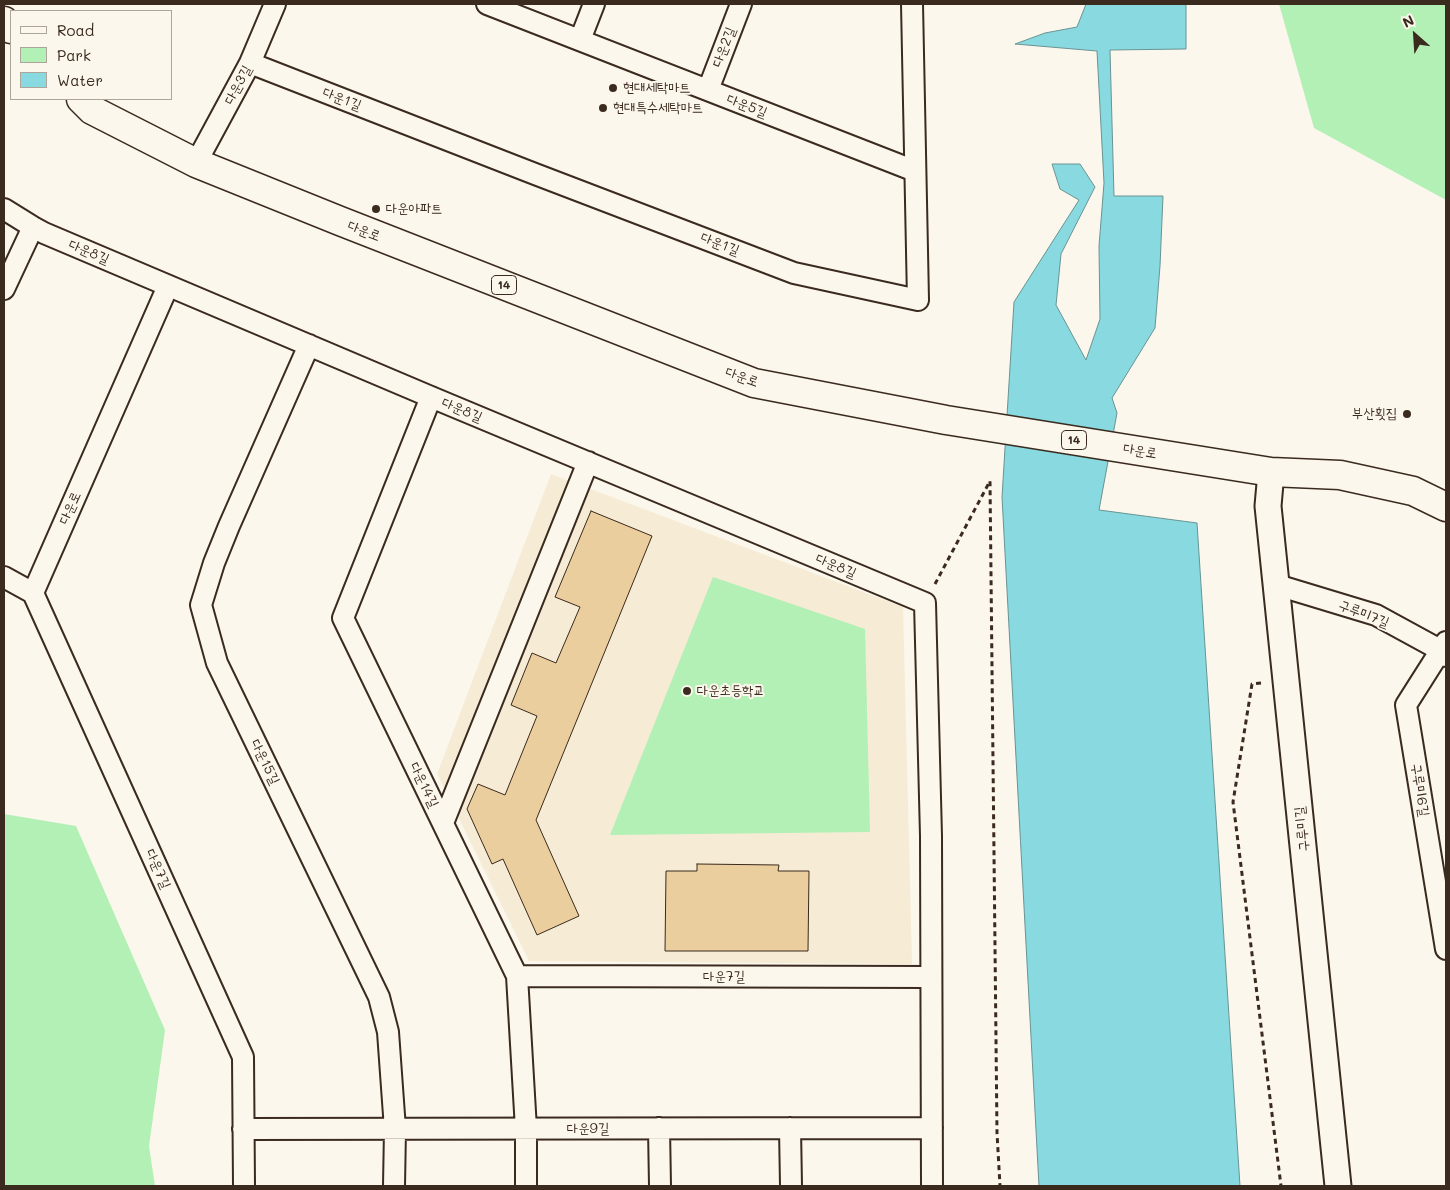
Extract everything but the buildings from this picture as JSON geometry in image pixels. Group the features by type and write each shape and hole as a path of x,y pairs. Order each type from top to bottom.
{"main road":[{"name":"다운로","path":"81,100 92,110 196,163 754,382 946,420 1271,472 1340,475 1413,491 1446,507"}],"street":[{"name":"다운3길","path":"196,163 250,63 275,4"},
{"name":"다운5길","path":"487,4 915,171"},
{"path":"580,40 594,4"},
{"name":"다운2길","path":"708,90 741,4"},
{"name":"다운1길","path":"250,63 794,273 918,300 912,4"},
{"name":"다운8길","path":"4,209 33,228 168,286 925,603"},
{"path":"4,289 33,228"},
{"name":"다운로","path":"33,593 168,286"},
{"name":"다운15길","path":"309,345 229,526 214,563 202,605 217,662 379,997 388,1032 395,1129 394,1186"},
{"name":"다운14길","path":"431,397 343,618 517,976 526,1129 526,1186"},
{"path":"443,823 588,462"},
{"name":"구루미길","path":"1271,472 1268,506 1338,1186"},
{"path":"4,577 33,593"},
{"name":"구루미7길","path":"1277,585 1376,615 1431,645 1445,650"},
{"name":"다운7길","path":"33,593 243,1057 244,1186"},
{"path":"925,603 931,836 932,1186"},
{"name":"구루미6길","path":"1445,650 1406,705 1446,949"},
{"name":"다운7길","path":"517,976 932,977"},
{"path":"659,1128 660,1186"},
{"path":"790,1128 791,1186"},
{"name":"다운9길","path":"243,1129 932,1128"}],"path":[{"path":"925,603 990,481 997,1133 1000,1186"},
{"path":"1281,1186 1232,802 1252,684 1286,683"}],"shaded area":[{"name":"다운초등학교","path":"551,474 903,607 912,964 529,961 437,774"}],"green space":[{"path":"1279,4 1446,4 1446,200 1314,128"},
{"path":"713,577 865,629 870,832 610,835"},
{"path":"4,814 76,826 165,1030 149,1146 155,1186 4,1186"}],"water":[{"path":"1086,4 1186,4 1186,49 1110,50 1114,196 1163,196 1155,328 1112,398 1117,413 1099,510 1197,523 1240,1186 1039,1186 1002,497 1014,302 1079,200 1060,189 1052,164 1080,164 1095,187 1061,254 1056,305 1086,360 1100,319 1099,246 1104,183 1097,51 1015,44 1045,33 1077,27"}],"place":[{"name":"현대세탁마트","path":"613,88"},
{"name":"현대특수세탁마트","path":"603,108"},
{"name":"다운아파트","path":"376,209"},
{"name":"부산횟집","path":"1407,414"},
{"name":"다운초등학교","path":"687,691"}]}
